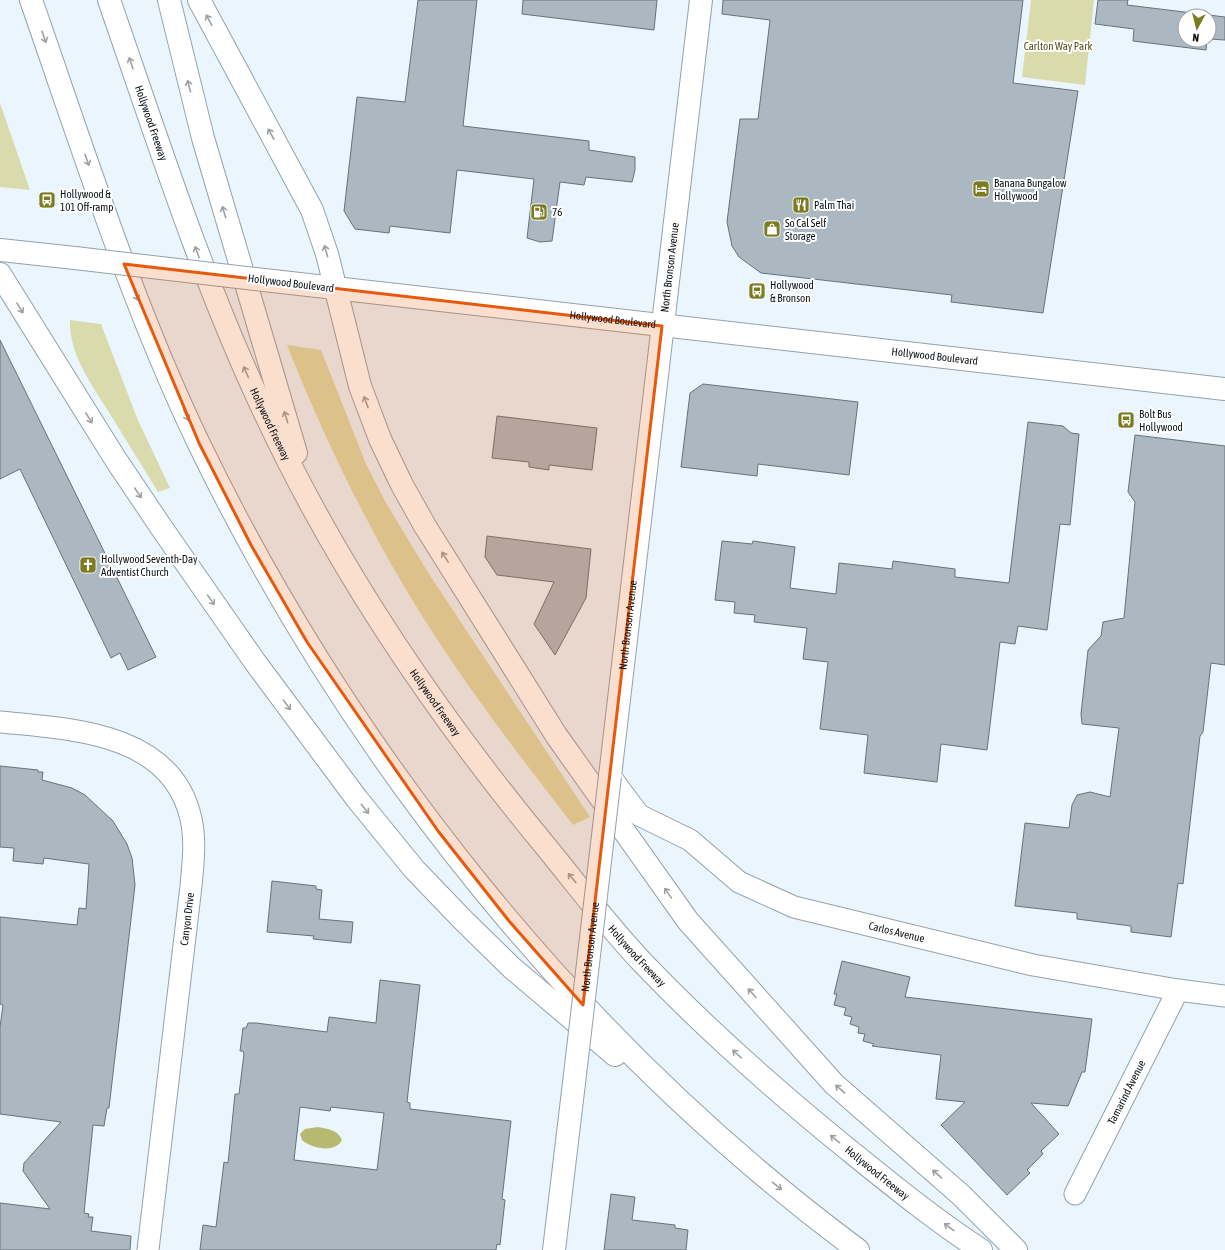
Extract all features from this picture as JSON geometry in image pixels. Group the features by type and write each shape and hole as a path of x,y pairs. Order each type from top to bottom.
{"main road":[{"path":"31,0 108,221 152,337 202,449 251,544 307,642 374,742 438,831 509,921 591,1014 662,1085 747,1161"},
{"name":"Hollywood Freeway","path":"109,0 177,196 219,311 264,412 313,508 369,604 434,701 496,787 639,959 713,1033 794,1106 880,1176 981,1250"},
{"path":"169,0 203,138 313,508"},
{"path":"199,0 312,210 322,234 337,289 360,386 380,439 425,526 560,742 688,921 834,1084 961,1195 1016,1250"},
{"name":"North Bronson Avenue","path":"554,1250 662,326 669,283 701,0"},
{"name":"Hollywood Boulevard","path":"0,250 1225,389"},
{"path":"0,274 112,454 161,527 306,732 414,869 518,974 565,1014 858,1250"}],"street":[{"name":"Canyon Drive","path":"0,722 79,731 112,738 142,753 166,770 181,792 191,819 194,848 191,886 148,1250"},
{"name":"Carlos Avenue","path":"610,776 640,815 690,840 739,882 794,907 1034,965 1178,990 1225,996"},
{"name":"Tamarind Avenue","path":"1075,1194 1178,990"}],"highlighted area":[{"path":"124,264 662,326 583,1005 509,921 438,831 307,642 251,545 199,443"}],"green space":[{"name":"Carlton Way Park","path":"1031,0 1094,0 1085,85 1022,77"},
{"path":"0,103 30,190 0,187"},
{"path":"70,320 101,324 137,418 170,488 158,492 92,386 74,347"},
{"path":"287,345 321,350 366,464 386,503 429,574 590,817 573,825 508,741 423,618 379,543 339,465"}],"shaded area":[{"path":"318,1127 335,1132 342,1140 334,1147 323,1148 311,1145 302,1140 300,1134 305,1129"}],"building":[{"path":"418,0 477,0 463,126 589,141 589,150 635,157 635,170 632,182 586,177 584,185 560,182 552,241 540,242 527,238 534,179 457,170 450,233 390,226 389,233 355,229 344,211 357,97 405,102"},
{"path":"523,0 657,0 654,30 522,14"},
{"path":"723,0 1023,0 1013,83 1078,91 1043,313 951,302 952,295 761,273 739,257 732,246 727,222 740,119 758,119 770,20 722,14"},
{"path":"1098,0 1128,0 1127,5 1177,11 1177,46 1133,41 1134,29 1095,24"},
{"path":"1217,16 1225,17 1225,40 1217,40"},
{"path":"1190,48 1206,48 1206,50"},
{"name":"Hollywood Seventh-Day Adventist Church","path":"0,340 156,657 128,670 120,653 111,658 20,469 0,479"},
{"path":"703,384 858,402 849,475 758,464 757,476 681,467 690,393"},
{"path":"497,416 597,428 592,470 549,465 549,470 529,467 529,462 492,458"},
{"path":"1028,422 1063,426 1071,433 1079,434 1070,525 1060,524 1047,630 1018,626 1015,644 1000,642 987,750 941,744 937,782 864,773 868,735 820,729 828,662 803,659 807,628 754,622 755,615 734,613 735,602 715,600 722,541 752,544 753,541 795,547 790,588 836,594 839,563 892,569 893,561 955,569 955,577 1009,583"},
{"path":"1135,435 1225,446 1225,665 1211,663 1203,732 1200,736 1183,884 1178,883 1171,937 1131,932 1131,926 1077,919 1077,913 1015,906 1025,823 1069,828 1072,805 1077,795 1090,792 1110,797 1119,728 1082,724 1081,714 1088,650 1101,636 1103,622 1124,618 1135,502 1128,492"},
{"path":"487,536 591,549 586,598 555,655 534,624 554,582 497,575 485,557"},
{"path":"0,766 38,770 38,772 43,772 42,780 72,788 85,795 113,821 127,844 132,858 135,885 109,1108 107,1108 104,1126 93,1125 84,1213 89,1214 88,1217 93,1217 91,1231 131,1236 130,1250 0,1250 0,1203 50,1209 23,1171 24,1163 61,1122 0,1114 0,1027 3,1005 0,1004 0,917 77,925 79,908 86,909 89,864 44,858 43,864 13,861 14,848 0,847"},
{"path":"272,881 316,886 316,889 322,890 319,919 353,922 351,943 313,939 314,936 267,932"},
{"path":"842,961 910,977 905,997 1092,1019 1085,1072 1082,1072 1068,1106 1031,1103 1059,1134 1041,1151 1043,1154 1027,1170 1030,1173 1007,1195 941,1125 965,1102 936,1099 941,1055 872,1046 874,1044 863,1041 865,1034 858,1033 859,1027 850,1024 852,1017 844,1015 846,1008 834,1005 837,994 834,994"},
{"path":"380,980 420,985 407,1102 410,1103 410,1109 511,1121 502,1199 505,1200 500,1245 497,1244 496,1250 200,1250 203,1225 216,1227 224,1162 228,1163 235,1094 239,1094 244,1054 243,1051 240,1051 243,1028 246,1028 248,1023 256,1023 327,1032 329,1017 376,1023","holes":["300,1107 330,1111 331,1107 384,1113 377,1170 294,1160"]},
{"path":"611,1194 635,1197 632,1220 675,1225 675,1228 688,1230 686,1250 604,1250"}],"place":[{"name":"Banana Bungalow Hollywood","path":"981,189"},
{"name":"Hollywood & 101 Off-ramp","path":"47,200"},
{"name":"Palm Thai","path":"801,205"},
{"name":"76","path":"539,212"},
{"name":"So Cal Self Storage","path":"772,229"},
{"name":"Hollywood & Bronson","path":"757,291"},
{"name":"Bolt Bus Hollywood","path":"1126,420"},
{"name":"Hollywood Seventh-Day Adventist Church","path":"88,565"}]}
